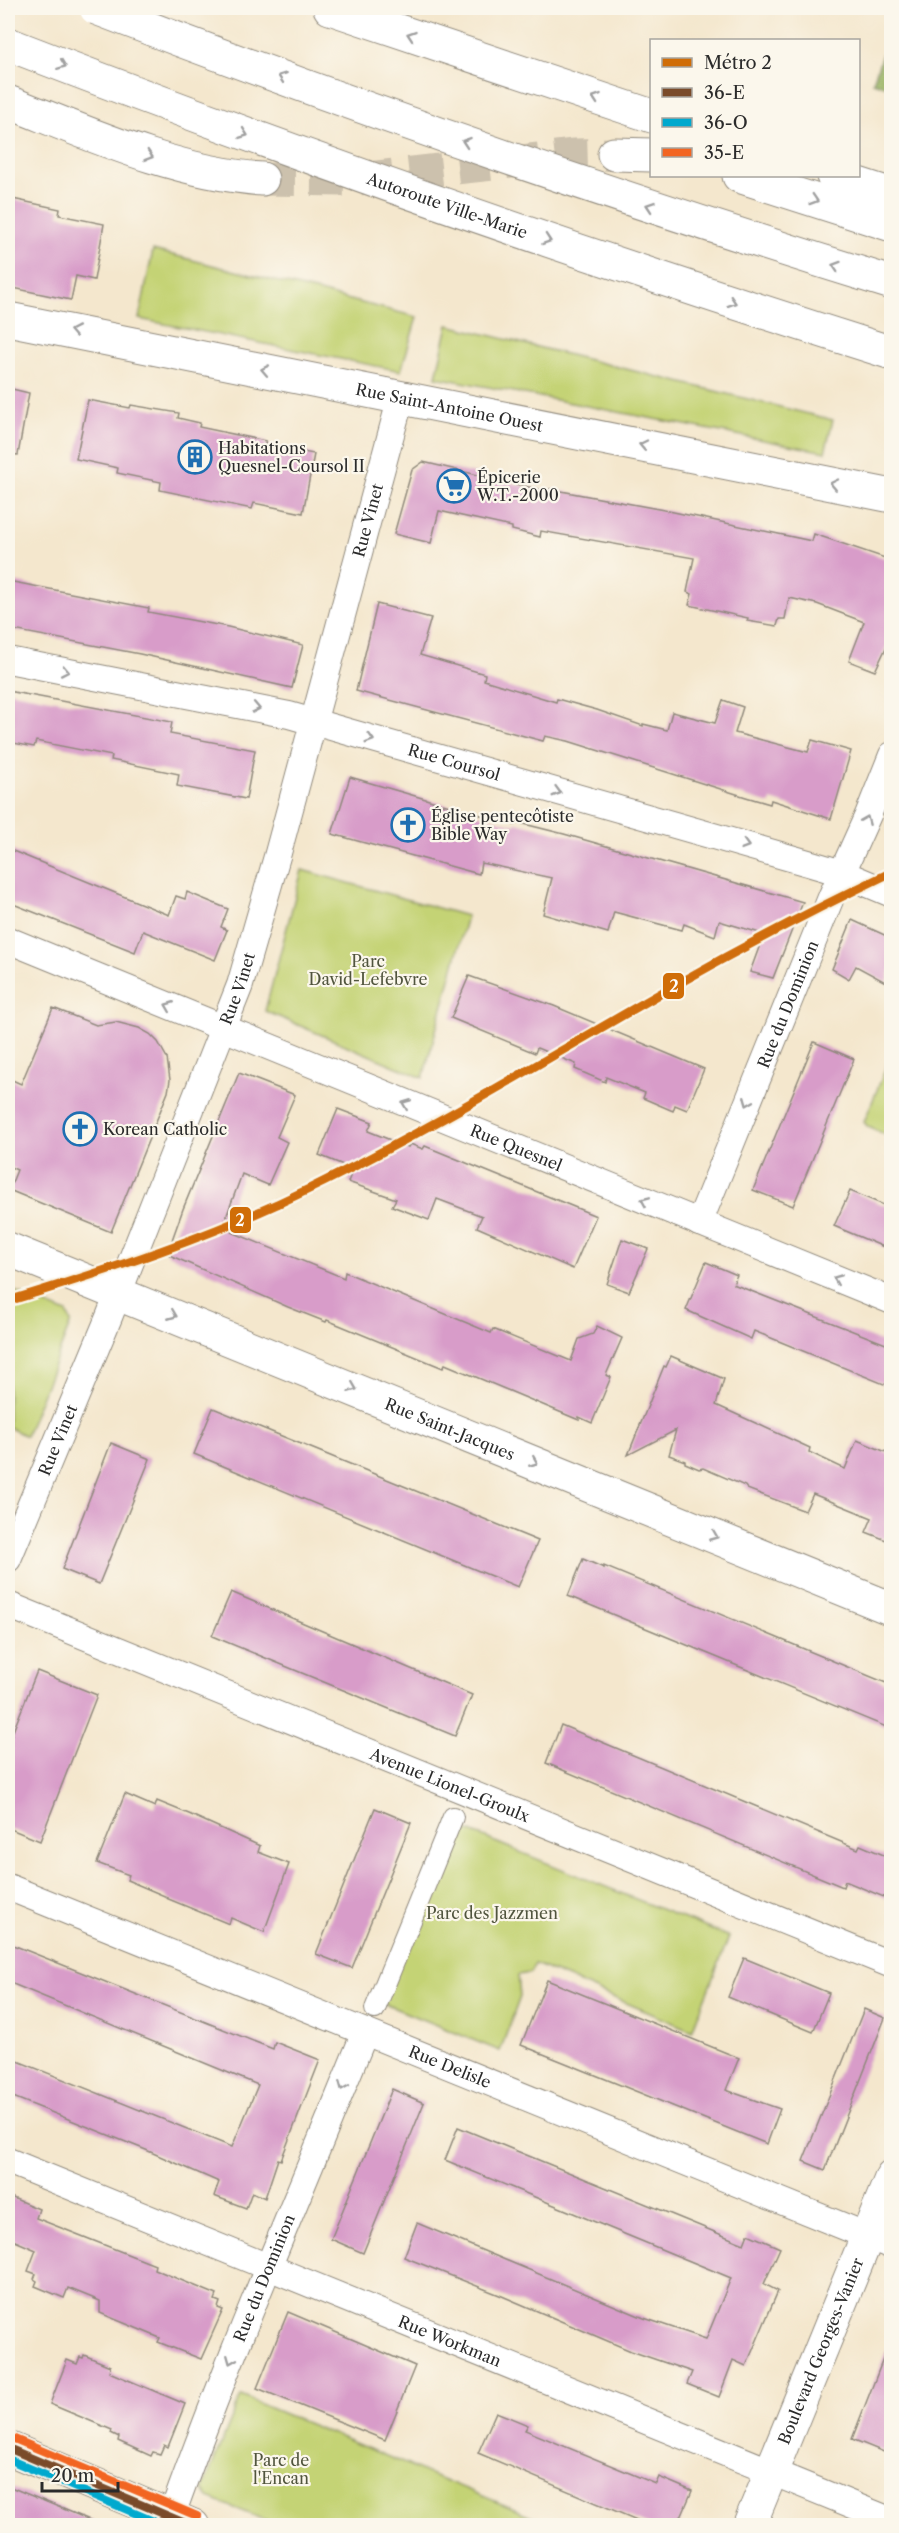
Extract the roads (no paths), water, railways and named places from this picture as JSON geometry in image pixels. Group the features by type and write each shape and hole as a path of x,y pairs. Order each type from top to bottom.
{"main road":[{"path":"96,8 486,149 891,283"},
{"path":"330,8 650,116"},
{"name":"Autoroute Ville-Marie","path":"8,44 258,139 455,209 891,353"},
{"path":"8,102 147,155 200,171 262,179"},
{"path":"614,154 650,155"},
{"path":"742,177 891,225"},
{"path":"836,177 891,195"},
{"name":"Rue Saint-Antoine Ouest","path":"8,319 891,496"},
{"name":"Rue Saint-Jacques","path":"8,1249 891,1609"},
{"name":"Boulevard Georges-Vanier","path":"749,2526 771,2472 879,2240 891,2176"},
{"path":"8,2448 177,2522"}],"street":[{"name":"Rue Vinet","path":"8,1559 118,1293 240,986 401,397"},
{"name":"Rue Coursol","path":"8,660 276,712 314,722 842,873 891,894"},
{"name":"Rue du Dominion","path":"699,1223 891,755"},
{"name":"Rue Quesnel","path":"8,940 891,1301"},
{"name":"Avenue Lionel-Groulx","path":"8,1605 891,1965"},
{"path":"375,2009 453,1817"},
{"name":"Rue Delisle","path":"8,1887 879,2240"},
{"name":"Rue du Dominion","path":"177,2522 185,2476 365,2032"},
{"name":"Rue Workman","path":"8,2161 891,2521"}],"tunnel":[{"path":"262,179 349,180 574,155 614,154"}],"metro line":[{"name":"2","path":"8,1301 161,1251 236,1222 309,1189 447,1116 726,957 892,872"}],"place":[{"name":"Habitations Quesnel-Coursol II","path":"195,457"},
{"name":"Épicerie W.T.-2000","path":"454,486"},
{"name":"Église pentecôtiste Bible Way","path":"408,825"},
{"name":"Korean Catholic","path":"80,1129"}],"park label":[{"name":"Parc David-Lefebvre","path":"368,970"},
{"name":"Parc des Jazzmen","path":"492,1913"},
{"name":"Parc de l'Encan","path":"281,2469"}]}
